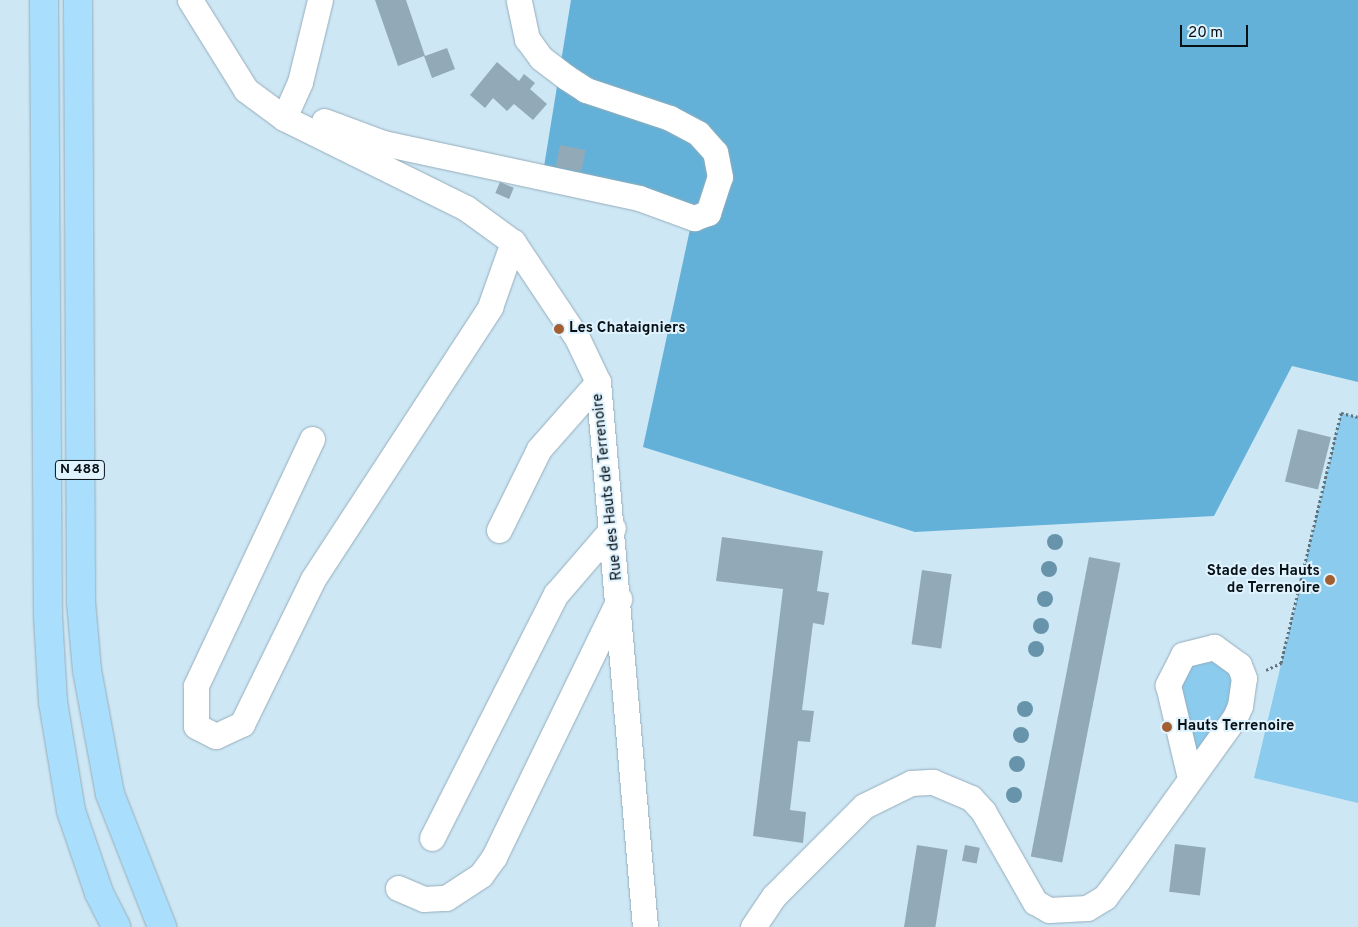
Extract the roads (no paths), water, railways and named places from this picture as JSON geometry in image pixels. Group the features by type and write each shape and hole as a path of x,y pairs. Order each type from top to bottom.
{"highway":[{"name":"N 488","path":"44,0 48,616 53,702 71,811 99,893 116,927"},
{"name":"N 488","path":"78,0 81,602 87,670 110,794 162,927"}],"street":[{"name":"Rue des Hauts de Terrenoire","path":"190,0 246,90 284,118 466,208 513,242 569,325 598,382 613,528 645,927"},
{"path":"284,118 300,82 320,0"},
{"path":"284,118 310,114 383,143 639,198 694,218 708,213 720,177 714,152 698,133 670,118 586,90 566,77 541,58 527,38 519,0"},
{"path":"312,439 196,686 196,726 216,736 242,724 313,579 490,307 513,242"},
{"path":"499,530 539,449 598,382"},
{"path":"432,838 556,594 601,537 613,528"},
{"path":"398,888 424,899 446,898 481,875 494,857 619,599"},
{"path":"753,927 774,896 864,806 911,783 933,782 971,798 984,811 1035,902 1049,910 1087,908 1105,897 1235,717 1244,694 1239,665 1214,647 1183,655 1168,685 1190,778"}],"place":[{"name":"Les Chataigniers","path":"559,329"},
{"name":"Stade des Hauts de Terrenoire","path":"1330,580"},
{"name":"Hauts Terrenoire","path":"1167,727"}]}
